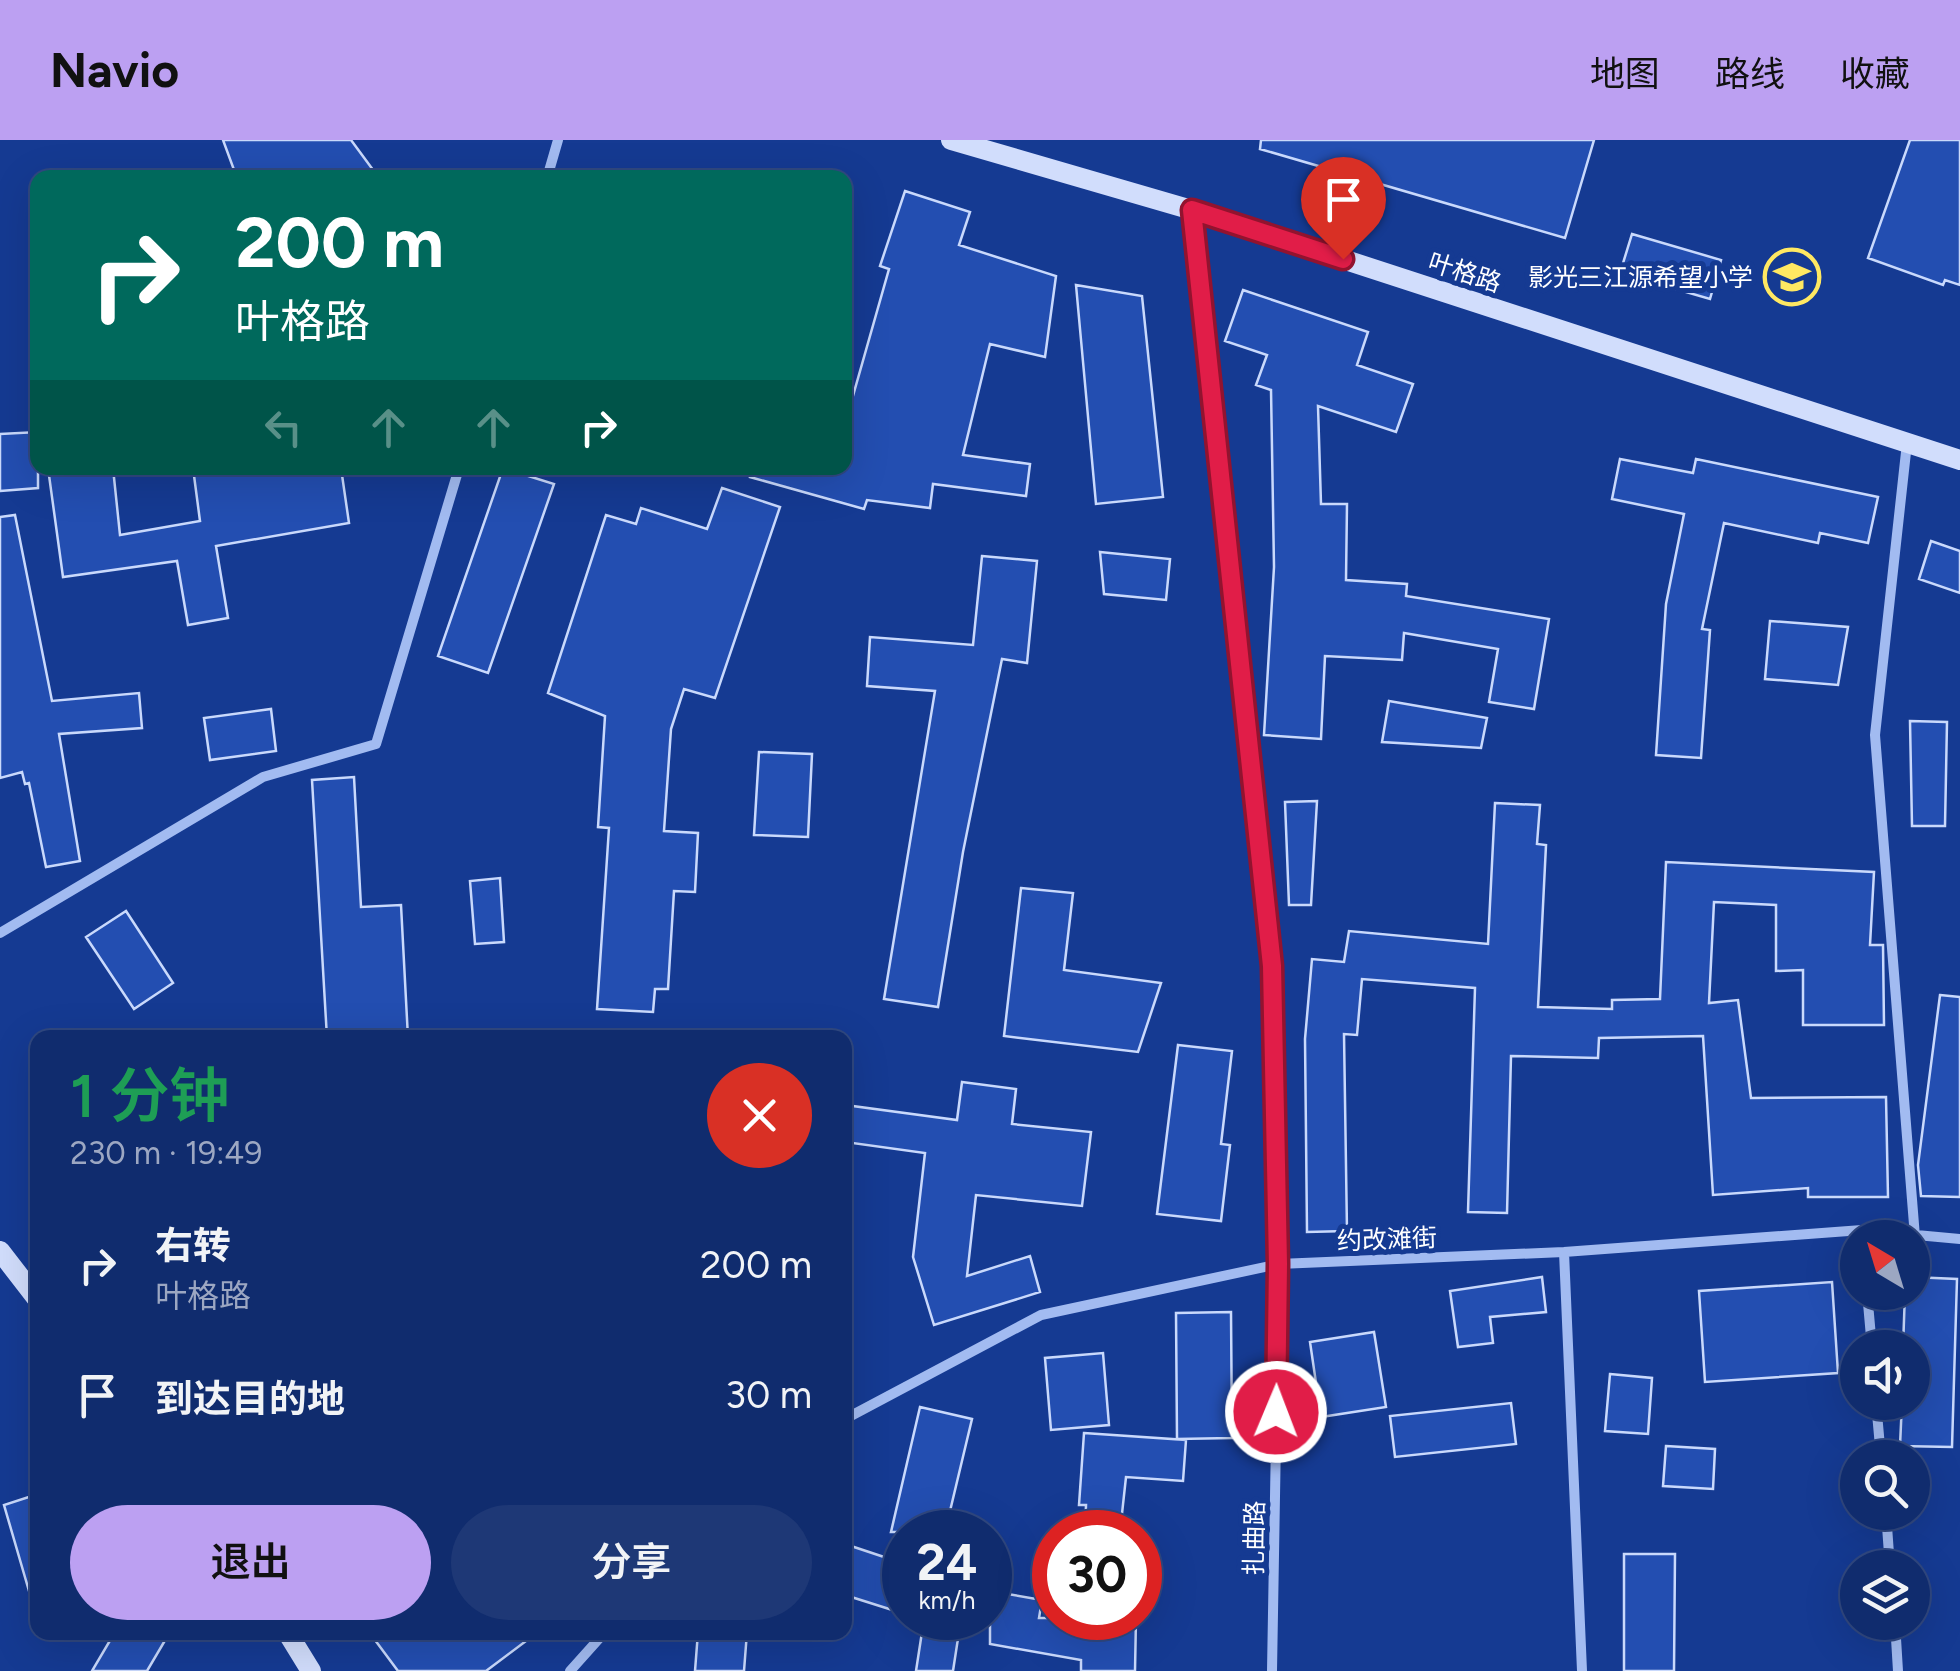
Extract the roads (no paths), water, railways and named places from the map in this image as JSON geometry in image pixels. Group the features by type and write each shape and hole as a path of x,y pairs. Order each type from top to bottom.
{"street":[{"path":"549,170 558,140"},
{"name":"叶格路","path":"951,140 1192,210 1960,460"},
{"name":"扎曲路","path":"1192,210 1272,966 1278,1264 1272,1671"},
{"path":"1907,444 1875,735 1915,1220"},
{"path":"0,933 263,777 376,744 457,475"},
{"name":"约改滩街","path":"852,1415 1040,1315 1278,1264 1840,1235"},
{"name":"约改滩街","path":"1930,1238 1960,1239"},
{"path":"0,1252 30,1290"},
{"path":"1564,1252 1582,1671"},
{"path":"293,1640 312,1671"},
{"path":"570,1671 598,1640"},
{"path":"1895,1640 1898,1671"}],"place":[{"name":"影光三江源希望小学","path":"1792,277"}]}
